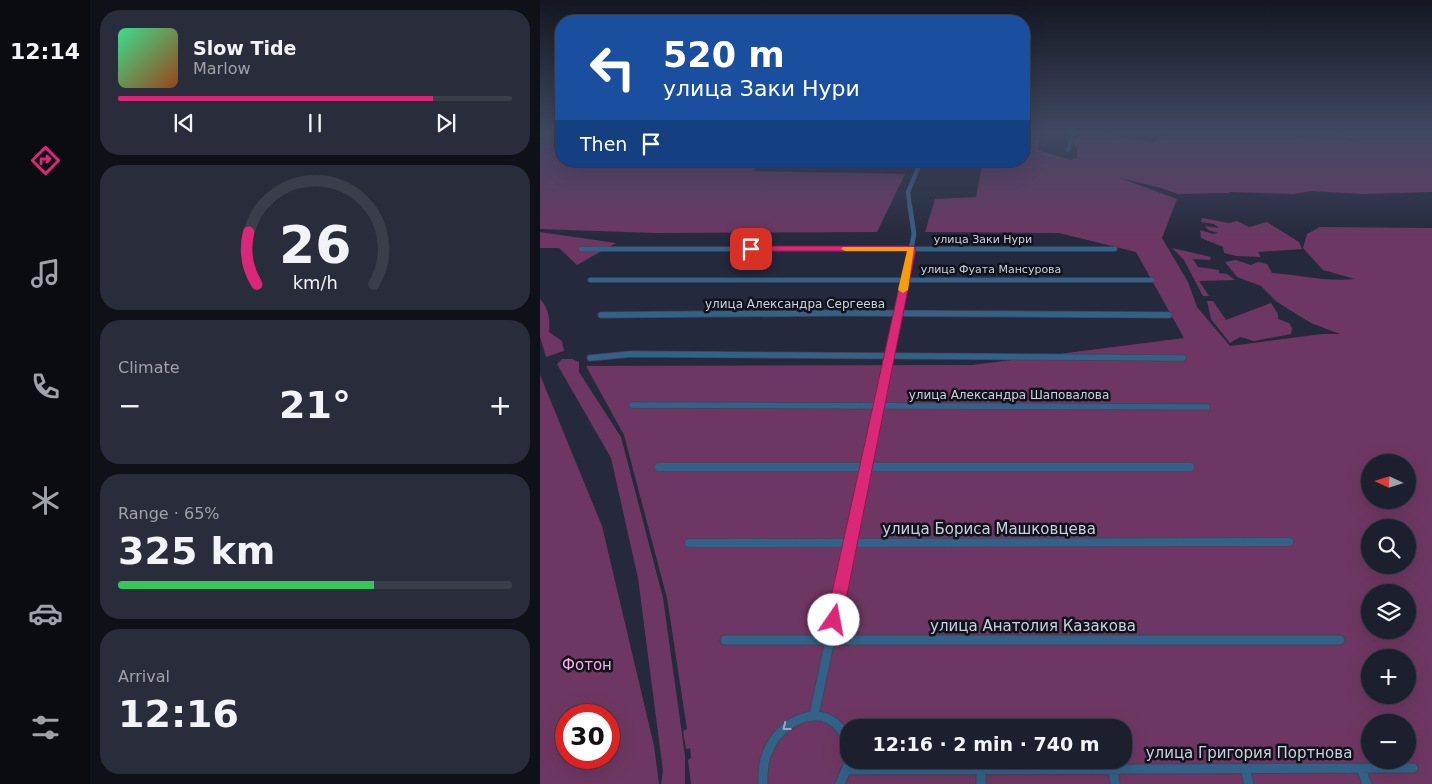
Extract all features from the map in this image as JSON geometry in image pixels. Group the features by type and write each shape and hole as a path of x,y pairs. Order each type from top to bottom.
{"street":[{"path":"814,715 912,249 914,234 908,192 918,169"},
{"name":"улица Заки Нури","path":"581,249 1115,249"},
{"name":"улица Фуата Мансурова","path":"590,280 905,278 1152,280"},
{"name":"улица Александра Сергеева","path":"601,315 898,313 1169,315"},
{"path":"590,358 630,354 889,354 1183,358"},
{"name":"улица Александра Шаповалова","path":"632,405 1206,407"},
{"path":"660,467 1190,466"},
{"name":"улица Бориса Машковцева","path":"689,543 1289,542"},
{"name":"улица Анатолия Казакова","path":"725,640 1340,640"},
{"path":"763,784 763,762 768,746 788,724 814,715 827,717 840,727"},
{"path":"1245,768 1249,784"},
{"name":"улица Григория Портнова","path":"1132,769 1361,768"},
{"path":"981,769 981,784"},
{"name":"улица Григория Портнова","path":"846,770 981,769"},
{"path":"1113,769 1115,784"},
{"path":"1361,769 1367,784"},
{"path":"840,784 846,770"}],"green space":[{"path":"540,169 756,169 754,171 905,174 877,232 655,233 540,229"},
{"path":"982,169 1432,169 1432,192 1362,194 1312,191 1292,194 1231,192 1178,194 1120,178 1177,199 1162,238 1188,282 1197,307 1230,346 1322,334 1340,334 1311,323 1277,302 1261,286 1237,277 1225,262 1236,260 1251,265 1258,262 1267,264 1272,273 1324,279 1355,279 1323,270 1303,248 1307,234 1320,227 1432,228 1432,784 691,784 688,760 691,758 690,748 686,749 683,731 687,729 667,598 624,435 586,366 972,365 1184,338 1136,252 1059,233 925,232 935,199 976,197"},
{"path":"1202,218 1229,223 1237,221 1249,227 1267,222 1299,242 1302,249 1258,252 1261,257 1236,256 1224,253 1223,247 1201,238 1200,230 1213,234 1218,233 1208,230 1205,226 1219,228 1214,224 1201,222"},
{"path":"540,232 616,243 577,265 559,248 540,248"},
{"path":"1172,248 1211,257 1210,260 1193,259 1198,267 1219,270 1219,273 1227,274 1235,280 1199,281 1209,296 1203,296 1184,260"},
{"path":"540,299 548,314 549,332 562,341 564,351 546,357 540,337"},
{"path":"1207,301 1213,301 1226,320 1271,303 1278,314 1278,319 1289,323 1292,328 1291,334 1254,341 1240,337 1230,343 1211,319"},
{"path":"562,359 572,359 579,362 579,372 621,437 663,598 685,756 685,784 661,784 663,771 638,578 611,458 557,364"},
{"name":"Фотон","path":"540,375 602,526 654,746 659,784 540,784"}],"slow traffic":[{"path":"845,249 912,249 903,290"}],"route":[{"path":"751,249 912,249 834,620"}]}
